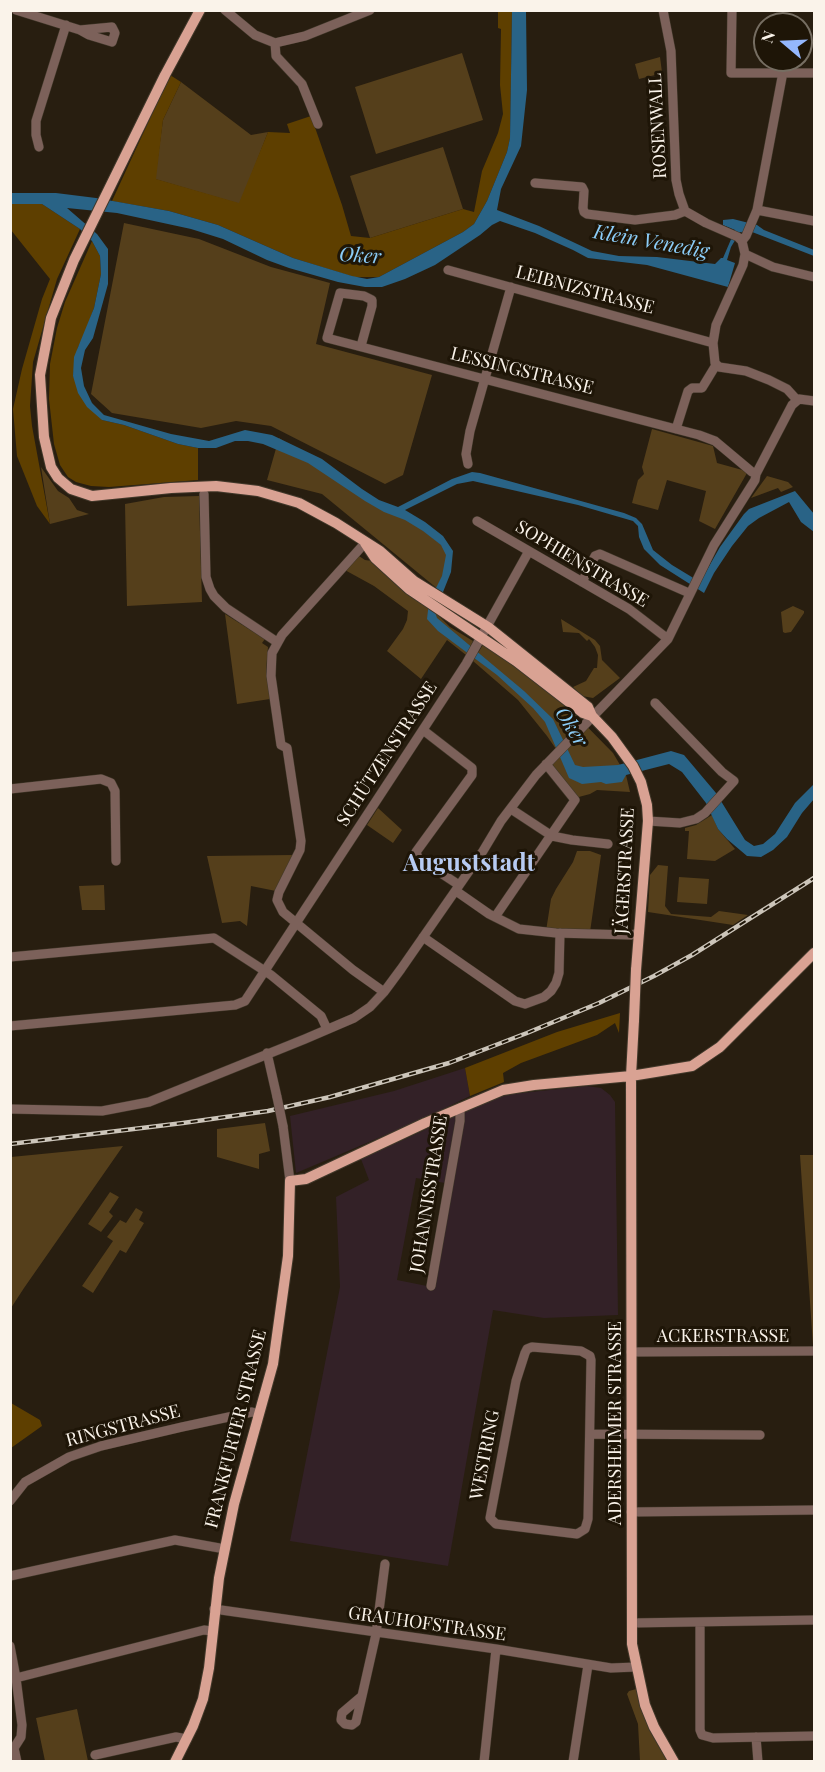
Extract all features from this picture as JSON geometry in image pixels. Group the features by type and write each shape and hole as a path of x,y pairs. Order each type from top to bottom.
{"main road":[{"path":"200,10 165,75 74,260 51,318 40,375 42,420 48,461 58,478 71,489 92,496 200,486 230,487 286,498 315,511 365,543 375,558 400,581 485,632 583,713 592,716"},
{"name":"JÄGERSTRASSE","path":"592,716 630,760 644,794 648,821 638,933 631,1076"},
{"path":"290,1181 306,1179 496,1092 510,1088 631,1076 692,1066 706,1058 736,1032 814,953"},
{"name":"ADERSHEIMER STRASSE","path":"631,1076 633,1623 636,1667 645,1705 654,1727 674,1761"},
{"name":"FRANKFURTER STRASSE","path":"175,1761 199,1712 207,1684 214,1609 234,1504 273,1364 288,1256 290,1181"}],"street":[{"path":"16,10 80,30"},
{"path":"225,10 255,35 275,43 304,36 370,10"},
{"name":"ROSENWALL","path":"663,10 670,45 676,180 685,211"},
{"path":"732,10 731,73 814,73"},
{"path":"39,147 36,121 66,26"},
{"path":"275,43 276,56 302,84 318,124"},
{"path":"716,365 713,359 713,343 716,325 742,265 745,254 742,238 756,214 783,72"},
{"path":"535,183 582,187 584,191 583,208 587,214 635,220 675,215 685,211 706,223 742,238"},
{"path":"756,214 814,221"},
{"path":"745,254 757,261 814,277"},
{"name":"LEIBNIZSTRASSE","path":"448,270 713,343"},
{"path":"468,464 467,442 511,287"},
{"name":"LESSINGSTRASSE","path":"361,346 372,300 364,296 340,293 327,338 699,435 715,441 753,476"},
{"path":"716,365 746,371 769,380 787,388 797,400"},
{"path":"676,429 688,391 692,388 702,388 716,365"},
{"path":"10,1109 102,1111 138,1105 327,1029 363,1012 384,992 458,888 491,836 546,764 668,639 698,577 792,405 797,400 814,401"},
{"path":"204,494 206,576 210,589 226,608 277,642"},
{"name":"SOPHIENSTRASSE","path":"477,521 629,609 668,639"},
{"path":"365,543 277,642 271,661 281,745 287,748 301,846 279,892 278,900 283,912 353,970 384,992"},
{"name":"SCHÜTZENSTRASSE","path":"10,1026 235,1005 245,1001 476,648 529,551"},
{"path":"582,582 595,556 600,554 691,591"},
{"path":"648,821 688,822 705,813 734,781 722,772 655,703"},
{"path":"423,730 472,768 472,775 416,852 418,858 495,917 519,929 560,933 631,935 638,933"},
{"path":"495,917 574,803 575,798 546,764"},
{"path":"10,789 101,779 111,783 115,791 116,861"},
{"path":"511,809 552,836 608,844"},
{"path":"423,937 515,1001 525,1004 544,997 556,983 559,973 560,933"},
{"path":"10,957 214,938 265,971 321,1016 327,1029"},
{"name":"FRANKFURTER STRASSE","path":"267,1053 283,1126 290,1181"},
{"name":"JOHANNISSTRASSE","path":"431,1286 460,1121 460,1108"},
{"name":"WESTRING","path":"532,1347 582,1351 590,1356 590,1434 588,1519 587,1526 581,1532 573,1534 496,1524 491,1520 490,1514 513,1393 527,1349 532,1347"},
{"name":"ACKERSTRASSE","path":"631,1352 814,1351"},
{"name":"RINGSTRASSE","path":"10,1502 25,1482 69,1457 101,1446 182,1427 252,1412 259,1414"},
{"path":"718,1423 718,1435"},
{"path":"590,1434 760,1436"},
{"path":"632,1512 814,1510"},
{"path":"10,1576 175,1540 225,1549"},
{"path":"362,1696 376,1634 385,1564"},
{"name":"GRAUHOFSTRASSE","path":"214,1609 376,1634 496,1649 588,1665 611,1668 636,1667"},
{"path":"633,1623 814,1620"},
{"path":"700,1623 700,1730 702,1735 713,1738 814,1736"},
{"path":"16,1678 204,1630 212,1631"},
{"path":"10,1646 22,1725 21,1737 12,1749 17,1761"},
{"path":"484,1761 496,1649"},
{"path":"573,1761 588,1665"},
{"path":"95,1755 176,1737 187,1739"},
{"path":"756,1737 758,1761"}],"shaded area":[{"path":"498,11 512,11 510,138 507,152 487,201 474,224 463,232 379,277 354,277 293,258 218,225 169,211 112,201 170,75 181,82 163,120 156,179 239,203 268,132 290,133 287,124 311,116 351,236 370,238 463,209 474,212 482,171 498,133 503,114 500,85 501,29 498,28"},
{"path":"462,53 483,120 376,154 355,87"},
{"path":"660,57 663,80 659,74 639,79 635,64"},
{"path":"181,82 251,135 268,132 240,204 155,179 163,120"},
{"path":"443,147 463,209 370,238 350,176"},
{"path":"11,204 42,204 80,229 57,279 33,362 30,406 32,426 50,524 37,506 17,456 13,409 22,369 50,279 11,230"},
{"path":"124,223 199,239 271,267 330,283 316,344 432,375 403,475 385,484 271,426 236,421 201,428 112,413 91,394"},
{"path":"92,241 100,256 101,274 94,308 78,347 73,376 102,420 198,448 198,480 109,487 91,486 68,477 60,465 54,444 49,399 50,364 65,302"},
{"path":"652,429 713,446 717,463 746,471 747,473 715,529 699,521 706,491 667,480 658,510 632,503 638,480 644,474 642,467"},
{"path":"279,438 378,502 397,510 448,550 450,563 439,590 322,494 267,480"},
{"path":"41,467 58,491 69,498 77,510 89,514 50,524"},
{"path":"767,476 788,482 793,487 781,492 778,488 751,498"},
{"path":"199,496 202,602 127,606 125,504 164,497"},
{"path":"356,554 365,560 372,561 450,627 473,641 466,655 447,640 421,679 387,651 403,629 408,611 374,586 343,569"},
{"path":"793,606 804,613 791,632 785,633 781,612"},
{"path":"225,614 265,639 262,643 268,647 266,673 270,699 237,704"},
{"path":"561,619 595,640 600,646 602,660 620,678 593,698 582,696 573,687 586,681 594,668 597,668 598,655 595,647 589,639 587,641 579,633 563,632"},
{"path":"484,643 562,701 613,753 626,775 630,792 597,790 575,798 549,767 559,758 547,736 518,700 473,661"},
{"path":"378,808 402,830 393,843 367,825"},
{"path":"712,815 718,829 735,849 715,861 687,859 689,831 685,831 685,828 696,825"},
{"path":"577,851 590,851 601,855 590,932 546,931 551,899"},
{"path":"293,855 276,891 251,886 247,926 240,921 222,923 207,856"},
{"path":"658,865 668,866 665,906 671,914 711,917 719,911 748,915 733,925 648,912 650,875"},
{"path":"679,877 709,879 707,904 677,902"},
{"path":"104,885 105,910 82,910 79,886"},
{"path":"620,1013 619,1033 615,1023 597,1035 521,1063 503,1073 504,1082 470,1096 465,1068 557,1032"},
{"path":"465,1068 470,1096 421,1120 296,1173 290,1116 394,1091"},
{"path":"587,1086 601,1088 615,1102 618,1315 544,1318 493,1310 448,1566 290,1541 340,1287 336,1197 369,1180 361,1159 495,1098","holes":["416,1178 445,1183 427,1286 397,1280"]},
{"path":"265,1123 270,1151 259,1154 259,1169 217,1157 217,1129"},
{"path":"123,1146 24,1288 11,1308 11,1157"},
{"path":"800,1155 814,1155 814,1347 813,1346"},
{"path":"110,1192 119,1197 109,1212 113,1216 101,1232 88,1224"},
{"path":"136,1208 143,1212 139,1220 144,1223 126,1253 120,1250 93,1293 82,1286 113,1241 107,1237 120,1220 126,1223"},
{"path":"11,1403 40,1420 42,1426 11,1448"},
{"path":"640,1688 674,1761 640,1761 638,1724 627,1694 629,1691"},
{"path":"77,1709 88,1761 45,1761 36,1718"}],"water":[{"path":"512,11 526,11 527,90 521,146 501,189 497,210 539,226 592,251 619,256 657,257 715,264 723,258 735,230 723,225 723,220 733,219 757,225 814,250 814,256 747,230 745,233 740,232 731,247 727,260 735,263 728,287 647,265 588,258 535,233 500,221 435,265 382,287 365,287 289,268 223,239 191,229 117,213 67,208 97,234 108,249 108,284 93,338 85,350 81,368 84,386 92,403 104,415 171,434 209,441 245,430 272,435 322,459 379,500 398,507 452,479 472,472 624,513 636,518 642,524 653,550 700,582 720,547 749,509 795,491 814,514 814,532 801,522 789,502 759,518 748,526 732,546 704,593 660,565 644,549 639,537 638,526 633,521 578,505 473,481 457,484 405,510 443,536 453,551 451,572 435,612 437,618 524,691 553,719 575,765 583,767 618,765 671,751 684,755 716,793 745,840 754,846 763,844 775,834 795,803 814,784 814,799 787,837 761,857 747,856 727,839 718,829 706,803 682,772 669,764 626,775 622,782 582,784 569,778 545,722 533,708 497,675 438,631 427,619 429,602 442,576 446,555 441,545 423,531 365,501 308,463 263,444 235,441 216,448 198,448 178,444 124,425 102,420 87,407 78,393 73,376 74,357 94,308 101,274 100,256 92,241 80,229 42,204 11,204 10,193 56,193 169,211 218,225 293,258 352,276 367,279 379,277 463,232 474,224 487,201 507,152 510,138"}],"railway":[{"path":"10,1144 268,1111 330,1097 449,1063 599,1003 654,976 692,955 814,878"}],"district":[{"name":"Auguststadt","path":"469,864"}],"water label":[{"name":"Klein Venedig","path":"651,242"},
{"name":"Oker","path":"360,256"},
{"name":"Oker","path":"571,727"}]}
